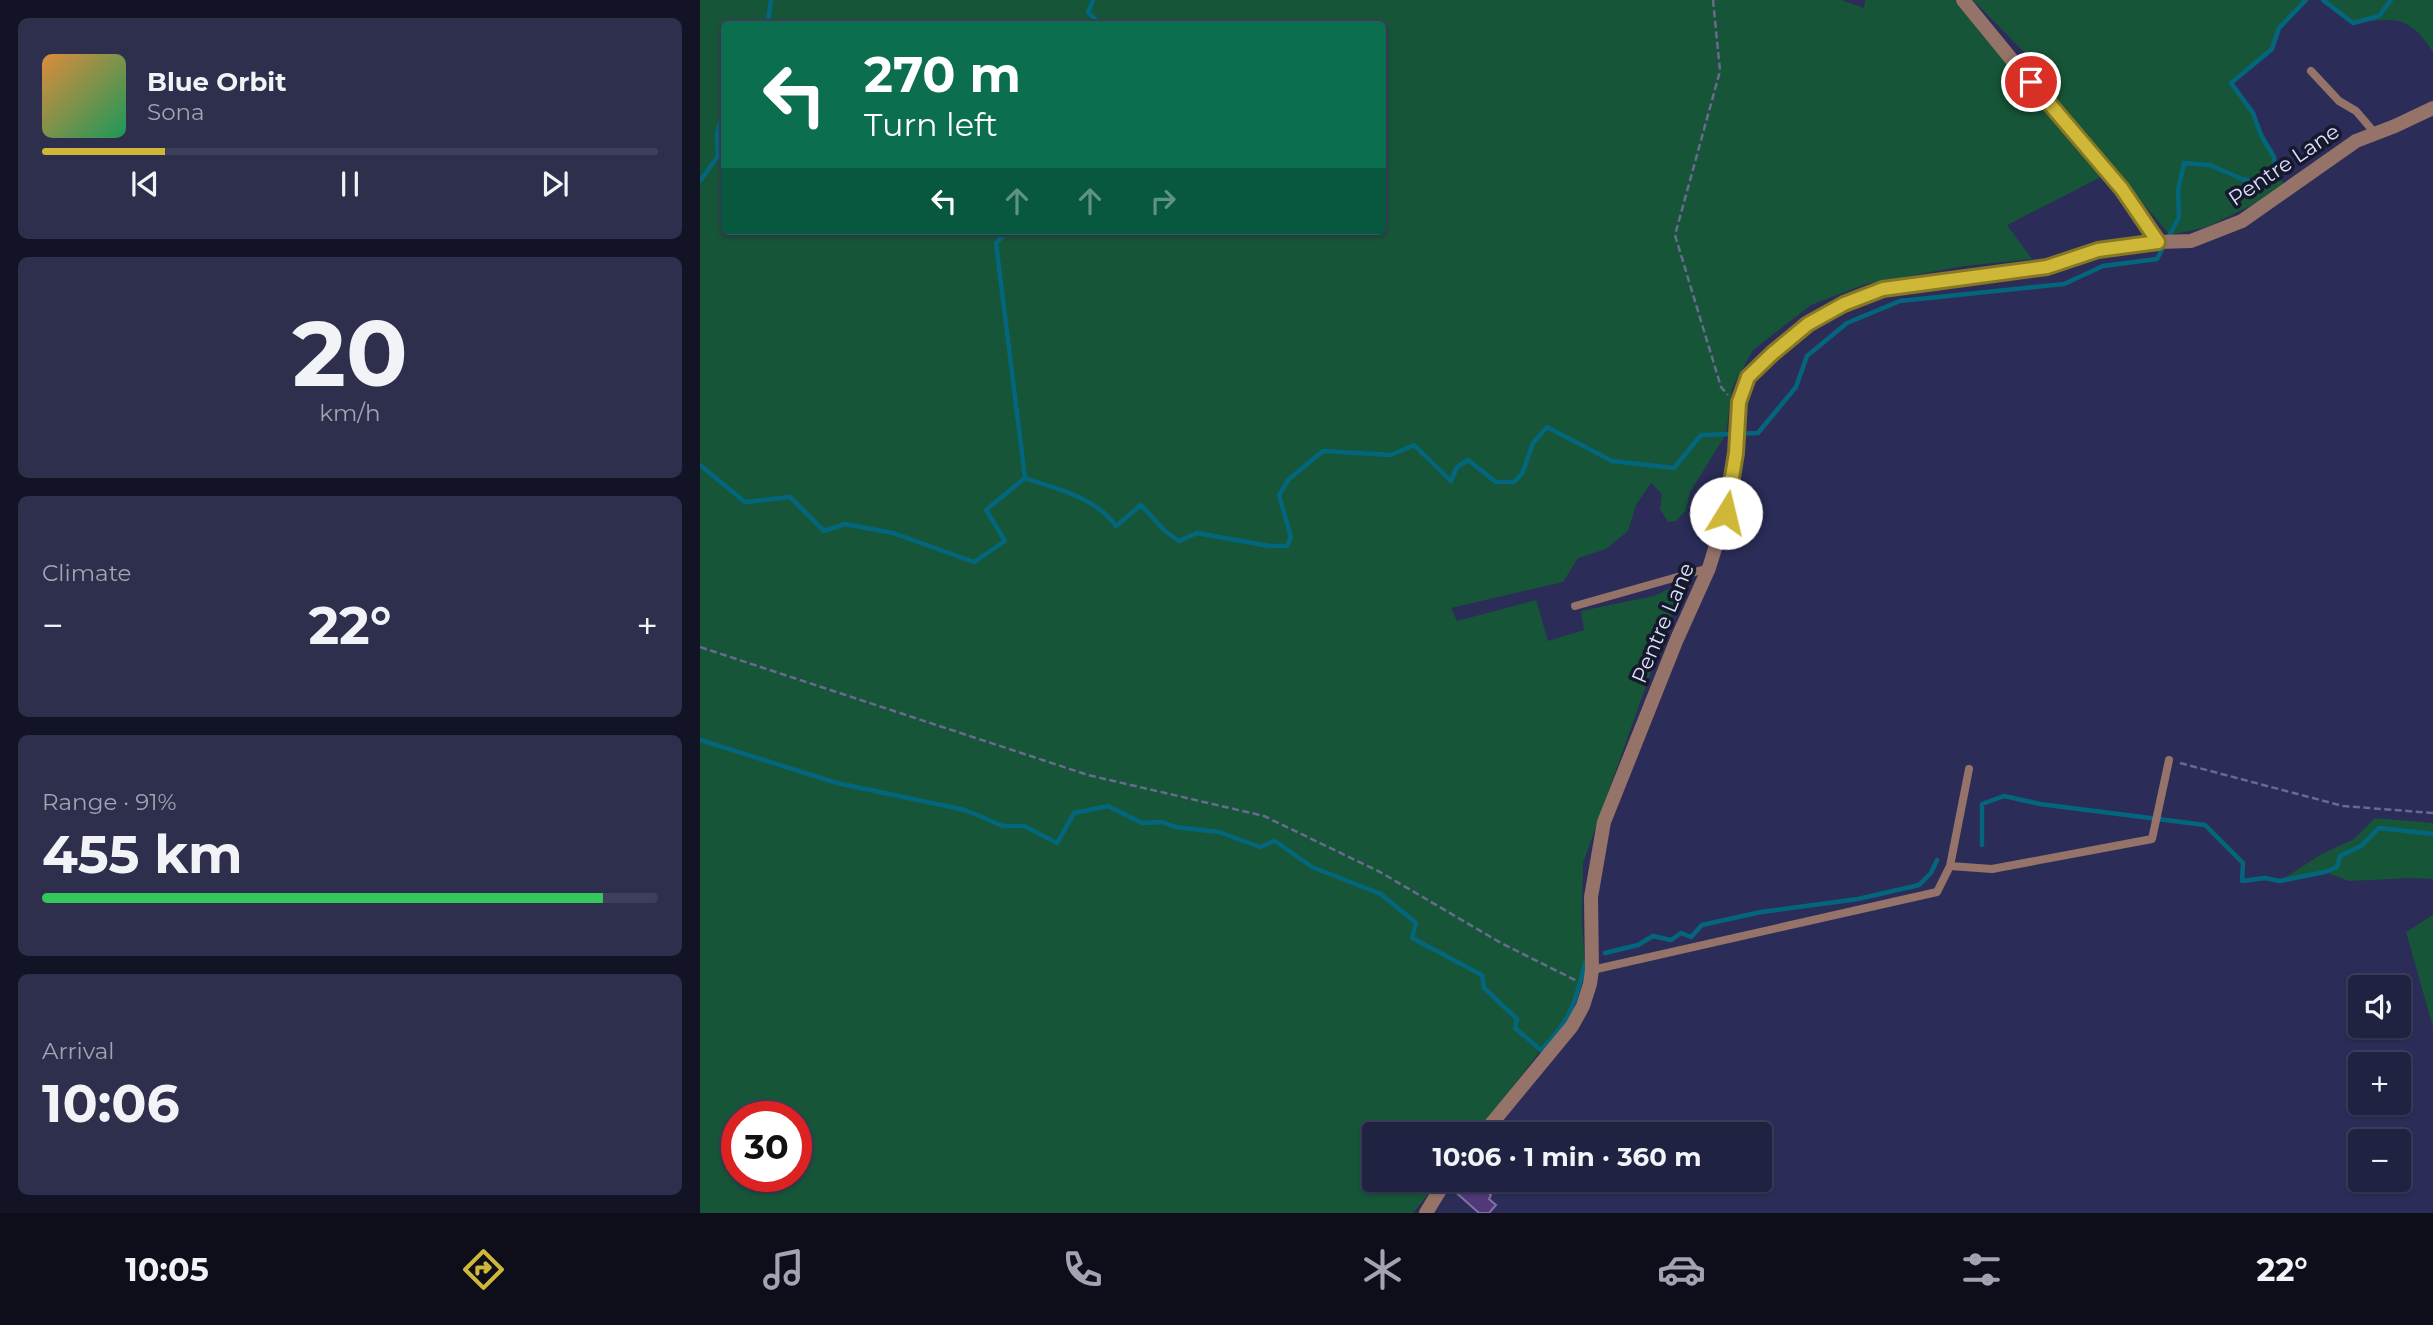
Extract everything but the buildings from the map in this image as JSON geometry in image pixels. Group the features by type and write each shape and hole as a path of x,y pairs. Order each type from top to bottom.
{"street":[{"path":"1963,0 2057,115 2122,189 2158,242"},
{"name":"Pentre Lane","path":"1493,1122 1572,1026 1583,1006 1591,977 1591,897 1604,822 1676,639 1709,568 1726,513 1740,408 1748,377 1808,324 1844,304 1883,289 2047,267 2098,250 2158,242 2191,241 2242,221 2356,141 2374,132 2395,127 2433,108"},
{"path":"1426,1213 1439,1192"}],"lane":[{"path":"2311,71 2339,101 2356,111 2374,132"},
{"path":"1576,606 1709,568"},
{"path":"1950,866 1992,869 2152,839 2169,760"},
{"path":"1591,977 1937,892 1950,866 1969,769"}],"path":[{"path":"1713,0 1720,71 1675,235 1721,387 1740,408"},
{"path":"700,647 1088,775 1264,816 1380,872 1501,943 1581,982 1591,977"},
{"path":"2169,760 2343,806 2433,813"}],"green space":[{"path":"700,0 1841,0 1864,8 1865,0 1955,0 2101,177 2007,225 2032,259 1964,266 1866,284 1811,305 1753,350 1732,388 1726,434 1690,492 1686,510 1676,521 1668,522 1660,509 1662,494 1651,483 1636,505 1628,531 1606,549 1578,558 1563,582 1451,608 1457,621 1536,600 1548,641 1584,630 1581,611 1654,596 1683,582 1583,863 1582,924 1585,963 1578,995 1561,1030 1541,1050 1485,1122 1362,1122 1362,1192 1430,1192 1413,1213 700,1213"},
{"path":"1973,0 2306,0 2279,28 2272,49 2231,83 2253,113 2261,135 2274,157 2274,168 2284,184 2252,205 2207,227 2170,235 2065,113 2025,53"},
{"path":"2323,0 2433,0 2433,52 2416,30 2408,25 2390,20 2353,23"},
{"path":"2375,818 2433,823 2433,879 2349,881 2325,872 2280,881 2320,855 2354,839"},
{"path":"2433,915 2433,1027 2406,932"}],"waterway":[{"path":"768,21 771,0"},
{"path":"1093,0 1088,12 1097,21"},
{"path":"700,465 745,502 790,497 824,531 845,524 893,533 974,562 1005,541 986,510 1025,478 1087,501 1108,516 1116,526 1141,505 1165,531 1179,541 1197,533 1269,546 1287,546 1291,537 1279,495 1289,479 1323,451 1391,455 1414,445 1451,481 1457,467 1468,460 1496,482 1514,482 1522,474 1533,443 1547,427 1612,461 1674,468 1701,435 1758,433 1796,387 1807,356 1847,323 1900,301 2064,284 2103,266 2157,259 2179,217 2178,190 2184,163 2210,165 2242,179 2261,183 2274,168 2274,157 2261,135 2253,113 2231,83 2272,49 2279,28 2306,0"},
{"path":"2323,0 2353,23 2379,16 2391,0"},
{"path":"700,181 718,156 717,133 721,120"},
{"path":"1004,235 996,243 1025,478"},
{"path":"700,740 837,783 965,810 1003,826 1024,826 1057,843 1074,813 1108,806 1142,823 1162,822 1175,827 1219,832 1260,847 1275,841 1312,867 1381,894 1416,923 1412,938 1482,975 1484,988 1517,1019 1515,1028 1541,1050 1565,1020 1585,963"},
{"path":"1982,845 1982,804 2004,796 2040,804 2205,825 2243,863 2242,881 2265,878 2280,881 2325,872 2337,867 2340,856 2361,846 2379,828 2433,834"},
{"path":"1605,953 1638,945 1653,936 1671,940 1681,933 1691,937 1702,925 1761,912 1858,899 1919,885 1931,873 1937,860"}],"route":[{"path":"1726,513 1736,453 1739,402 1748,377 1808,324 1844,304 1883,289 2047,267 2098,250 2158,242 2122,189 2031,82"}]}
